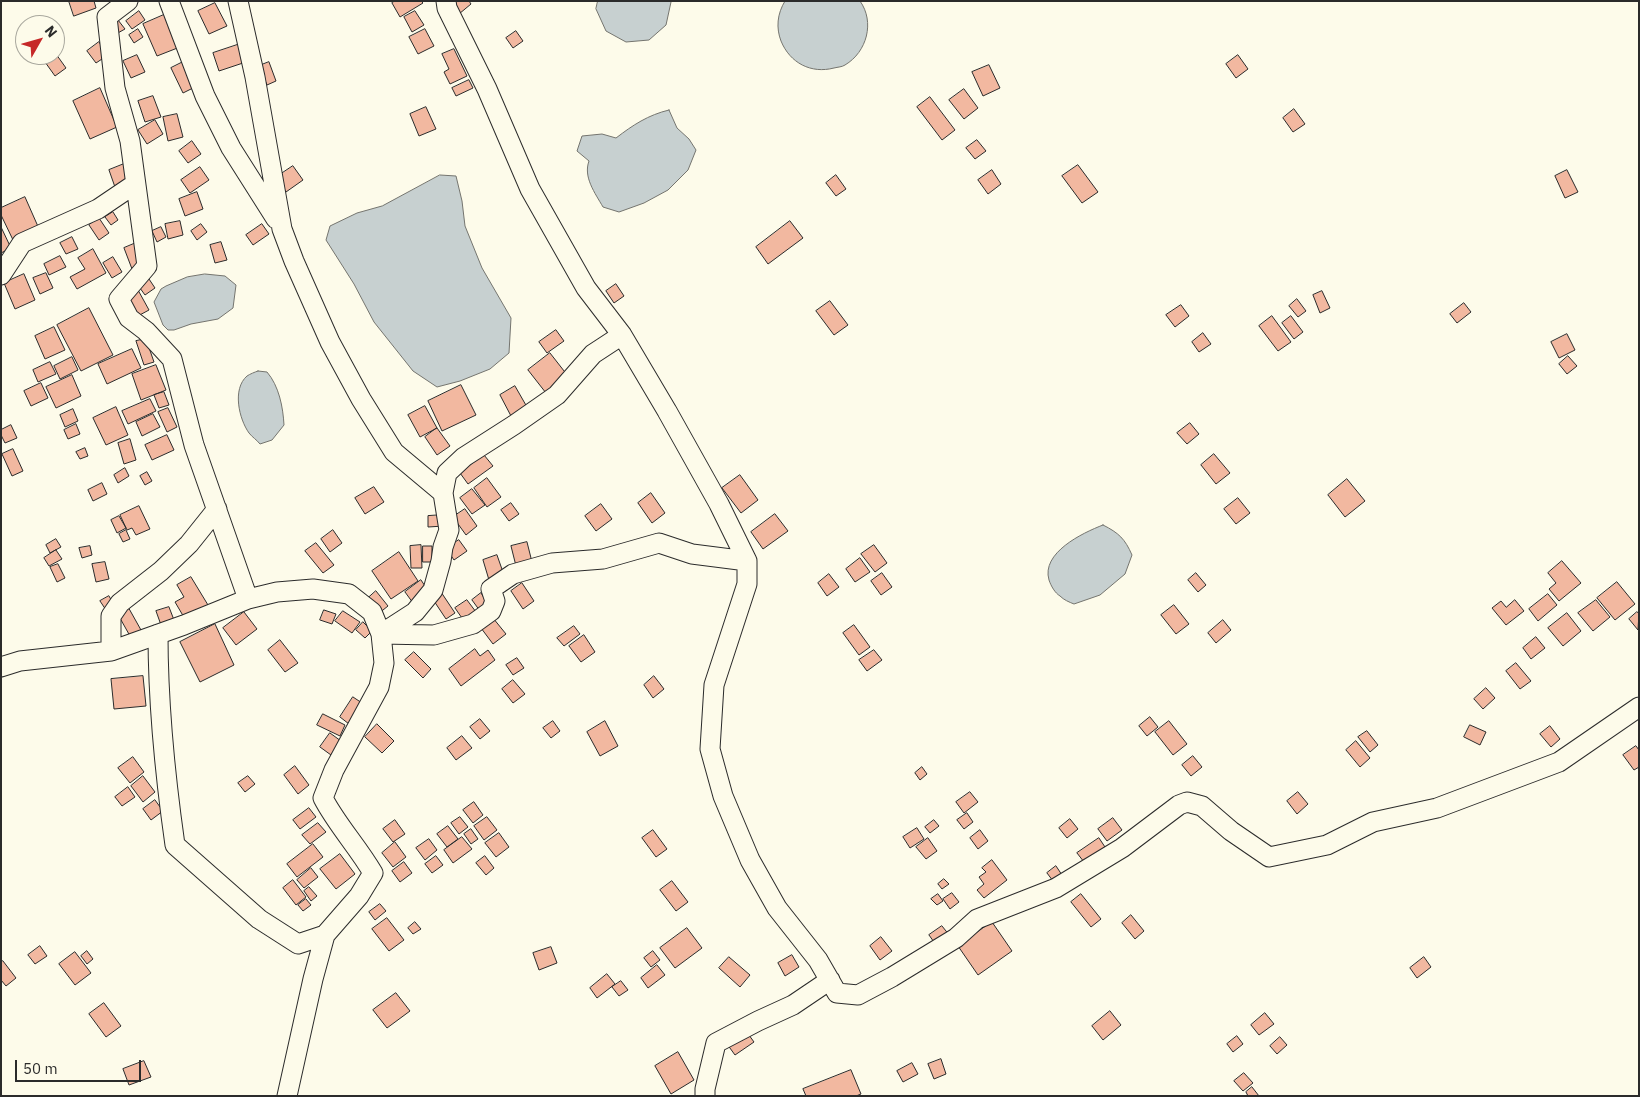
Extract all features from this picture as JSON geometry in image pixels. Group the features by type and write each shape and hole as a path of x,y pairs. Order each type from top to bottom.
{"street":[{"path":"128,1 108,17 114,88 130,140 147,266 119,299 129,318 146,331 172,359 194,445 248,599"},
{"path":"169,1 205,96 231,148 282,229"},
{"path":"238,1 256,77 282,229 294,261 330,342 361,399 394,452 443,493"},
{"path":"446,1 447,8 487,89 530,188 586,288 622,335 667,411 719,504 747,561 747,584 714,686 710,749 723,796 750,860 777,908 818,960 837,993 858,995 892,977 956,938 977,919 1056,888 1122,848 1179,805 1187,802 1202,806 1231,831 1269,857 1327,845 1373,822 1437,808 1559,762 1639,707"},
{"path":"1,275 22,243 98,209 136,184"},
{"path":"380,634 415,612 433,590 449,530 443,493 447,473 464,457 558,395 593,354 622,335"},
{"path":"110,651 111,616 120,602 161,571 189,544 217,510"},
{"path":"380,634 434,635 473,624 491,611 495,601 491,589 513,574 552,563 604,559 659,543 692,554 747,561"},
{"path":"1,667 20,661 110,651 184,625 248,599 277,592 312,589 349,594 372,612 380,634 384,663 379,687 334,770 323,798 333,817 362,854 373,873 359,896 325,935 289,1080 287,1096"},
{"path":"158,634 158,674 162,732 175,845 259,919 298,944 325,935"},
{"path":"705,1096 704,1089 716,1043 793,1004 830,980"}],"shaded area":[{"path":"598,1 671,2 666,25 649,40 626,42 606,31 596,9"},
{"path":"785,1 860,1 865,9 868,27 859,52 853,59 840,67 825,69 809,68 796,61 785,49 778,31 779,16"},
{"path":"669,110 677,128 689,139 696,150 688,170 668,190 644,203 619,212 603,207 593,191 589,179 589,161 577,151 582,136 602,134 616,138 641,121"},
{"path":"440,175 456,176 465,226 482,268 511,318 509,353 490,369 460,381 437,387 413,371 374,322 354,284 326,240 330,226 357,213 382,206"},
{"path":"205,274 225,276 236,285 233,308 218,319 168,330 163,325 154,302 161,289 187,277"},
{"path":"258,371 267,372 275,384 281,404 284,425 272,440 260,444 245,427 240,412 238,396 242,382 247,376"},
{"path":"1103,525 1121,537 1132,555 1125,574 1100,595 1074,604 1056,593 1052,587 1048,570 1051,561 1065,545"}],"building":[{"path":"69,1 94,1 96,8 74,16"},
{"path":"395,1 421,1 423,3 400,17 392,3"},
{"path":"452,1 469,1 471,4 459,14"},
{"path":"215,3 227,26 209,34 198,11"},
{"path":"139,11 145,20 132,29 126,21"},
{"path":"415,11 424,25 412,32 404,17"},
{"path":"166,14 180,47 157,56 143,24"},
{"path":"118,20 125,29 116,34 110,25"},
{"path":"138,29 143,37 134,43 129,35"},
{"path":"425,29 434,46 418,54 409,37"},
{"path":"516,31 523,41 513,48 506,38"},
{"path":"99,42 108,55 96,63 87,51"},
{"path":"243,43 249,61 219,71 213,53"},
{"path":"454,49 467,76 450,84 444,72 449,69 442,54"},
{"path":"137,55 145,72 131,78 123,61"},
{"path":"1238,55 1248,69 1236,78 1226,64"},
{"path":"187,60 199,85 183,93 171,68"},
{"path":"269,62 276,81 267,85 259,66"},
{"path":"47,65 64,65 66,68 55,76"},
{"path":"989,65 1000,88 983,96 972,72"},
{"path":"469,80 473,88 456,96 452,88"},
{"path":"100,88 117,127 90,139 73,101"},
{"path":"964,89 978,108 964,119 949,100"},
{"path":"153,96 161,117 145,122 138,101"},
{"path":"930,97 955,130 942,140 917,107"},
{"path":"426,107 436,129 419,136 410,114"},
{"path":"1294,109 1305,124 1293,132 1283,118"},
{"path":"177,114 183,137 168,141 163,117"},
{"path":"155,120 163,134 147,144 138,130"},
{"path":"977,140 986,151 975,159 966,148"},
{"path":"192,141 201,154 188,163 179,151"},
{"path":"124,164 132,184 116,190 109,170"},
{"path":"1078,165 1098,192 1082,203 1062,176"},
{"path":"293,166 303,180 286,192 275,178"},
{"path":"200,167 209,180 190,193 181,180"},
{"path":"992,170 1001,184 988,194 978,180"},
{"path":"1567,170 1578,192 1565,198 1555,176"},
{"path":"836,175 846,189 836,196 826,183"},
{"path":"197,192 203,209 185,216 179,199"},
{"path":"25,197 40,231 14,242 1,215 1,208"},
{"path":"113,212 118,220 111,225 105,217"},
{"path":"99,218 109,233 99,240 89,225"},
{"path":"180,221 183,235 168,239 165,224"},
{"path":"790,221 803,238 768,264 756,247"},
{"path":"201,224 207,232 197,240 191,231"},
{"path":"262,224 269,234 253,245 246,235"},
{"path":"1,227 11,248 1,253"},
{"path":"161,227 166,237 157,242 152,231"},
{"path":"72,237 78,249 66,254 60,243"},
{"path":"221,242 227,260 215,263 210,245"},
{"path":"136,243 145,264 132,269 124,248"},
{"path":"93,249 106,273 77,289 70,277 85,269 78,258"},
{"path":"60,256 66,267 49,275 44,264"},
{"path":"113,257 122,272 112,278 103,263"},
{"path":"46,273 53,288 40,294 33,278"},
{"path":"24,274 35,300 15,309 4,283"},
{"path":"147,276 155,288 145,295 137,284"},
{"path":"616,284 624,296 614,303 606,291"},
{"path":"138,290 149,310 136,317 125,297"},
{"path":"1322,291 1330,308 1320,313 1313,295"},
{"path":"1297,299 1306,311 1298,317 1289,306"},
{"path":"830,301 848,325 834,335 816,311"},
{"path":"1464,303 1471,312 1457,323 1450,314"},
{"path":"1181,305 1189,316 1175,327 1166,315"},
{"path":"89,308 113,355 81,371 57,325"},
{"path":"1272,316 1291,342 1278,351 1259,326"},
{"path":"1291,316 1303,332 1294,339 1282,323"},
{"path":"54,327 65,350 45,359 35,336"},
{"path":"556,330 564,341 547,353 539,342"},
{"path":"1203,333 1211,344 1199,352 1192,342"},
{"path":"1567,334 1575,350 1559,358 1551,342"},
{"path":"146,339 154,362 144,365 136,341"},
{"path":"132,349 141,368 107,384 98,364"},
{"path":"550,353 568,376 546,393 528,370"},
{"path":"1568,356 1577,366 1567,374 1559,364"},
{"path":"72,357 78,370 60,379 54,366"},
{"path":"50,362 56,374 38,382 33,370"},
{"path":"156,365 166,390 141,400 132,374"},
{"path":"72,375 81,396 56,408 46,387"},
{"path":"41,383 48,398 31,406 24,391"},
{"path":"461,385 476,415 442,431 428,401"},
{"path":"515,386 527,407 511,416 500,395"},
{"path":"164,392 169,405 159,408 154,395"},
{"path":"150,399 156,411 128,424 122,411"},
{"path":"425,406 437,428 420,437 408,415"},
{"path":"116,407 128,435 106,445 93,418"},
{"path":"168,408 177,427 167,432 158,412"},
{"path":"73,409 78,421 65,427 60,415"},
{"path":"153,414 160,427 142,436 136,422"},
{"path":"1190,423 1199,434 1187,444 1177,433"},
{"path":"76,424 80,434 68,439 64,430"},
{"path":"11,425 17,438 5,443 1,430"},
{"path":"437,428 450,446 437,455 425,437"},
{"path":"167,435 174,450 152,460 145,445"},
{"path":"130,439 136,460 124,464 118,443"},
{"path":"85,448 88,456 80,459 76,452"},
{"path":"13,449 23,471 12,476 2,454"},
{"path":"1214,454 1230,473 1216,484 1201,465"},
{"path":"484,455 493,466 468,484 460,473"},
{"path":"125,468 129,476 118,483 114,475"},
{"path":"147,472 152,481 145,485 140,476"},
{"path":"740,475 758,500 741,513 722,488"},
{"path":"487,478 501,497 487,507 474,488"},
{"path":"1347,479 1365,501 1345,517 1328,495"},
{"path":"102,483 107,494 93,501 88,490"},
{"path":"374,487 384,502 365,514 355,498"},
{"path":"472,489 485,505 472,514 460,498"},
{"path":"651,493 665,513 652,523 638,503"},
{"path":"1238,498 1250,513 1236,524 1224,509"},
{"path":"511,503 519,514 509,521 501,510"},
{"path":"601,504 612,519 596,531 585,516"},
{"path":"139,506 150,529 136,535 132,528 127,530 120,515"},
{"path":"465,509 477,526 466,535 453,517"},
{"path":"775,514 788,531 763,549 751,532"},
{"path":"443,515 444,526 428,527 428,516"},
{"path":"119,516 126,528 117,533 111,520"},
{"path":"126,530 130,539 123,542 119,534"},
{"path":"333,530 342,543 330,552 321,539"},
{"path":"56,539 61,547 50,553 46,545"},
{"path":"459,540 467,551 454,560 446,548"},
{"path":"527,542 532,562 516,566 511,546"},
{"path":"316,543 334,565 323,573 305,551"},
{"path":"421,545 422,568 411,568 410,546"},
{"path":"874,545 887,563 875,572 861,554"},
{"path":"90,546 92,555 82,558 79,548"},
{"path":"423,546 432,546 432,562 423,562"},
{"path":"56,550 62,559 49,566 44,558"},
{"path":"399,552 418,581 391,599 372,571"},
{"path":"497,555 504,575 489,580 483,560"},
{"path":"860,558 870,572 855,582 846,569"},
{"path":"1562,561 1581,583 1559,601 1549,589 1556,583 1548,573"},
{"path":"105,562 109,579 96,582 92,564"},
{"path":"58,564 65,578 57,582 50,567"},
{"path":"882,573 892,587 881,595 871,581"},
{"path":"1196,573 1206,585 1198,592 1188,580"},
{"path":"829,574 839,587 827,596 818,583"},
{"path":"191,577 208,605 185,619 175,602 184,597 177,585"},
{"path":"421,580 429,592 413,603 405,592"},
{"path":"1617,582 1635,604 1615,620 1597,598"},
{"path":"522,583 534,601 523,609 511,591"},
{"path":"439,589 455,613 446,619 430,595"},
{"path":"376,591 388,606 378,614 366,600"},
{"path":"481,593 488,604 480,611 472,600"},
{"path":"1548,594 1557,605 1538,621 1529,609"},
{"path":"109,596 114,605 106,610 100,601"},
{"path":"467,600 476,612 464,621 455,608"},
{"path":"1515,600 1524,611 1506,625 1492,608 1501,601 1506,607"},
{"path":"1596,600 1610,617 1593,631 1578,613"},
{"path":"127,605 141,630 130,636 116,611"},
{"path":"1174,605 1189,624 1176,634 1161,615"},
{"path":"169,607 174,620 161,625 156,611"},
{"path":"324,610 336,614 332,624 320,620"},
{"path":"343,611 360,622 352,633 335,621"},
{"path":"244,612 257,629 236,645 223,628"},
{"path":"1637,612 1639,613 1638,630 1629,619"},
{"path":"1567,613 1581,631 1563,646 1548,628"},
{"path":"493,618 506,634 493,644 481,628"},
{"path":"1223,620 1231,630 1216,643 1208,633"},
{"path":"363,622 372,631 365,638 356,630"},
{"path":"215,624 234,665 200,682 180,642"},
{"path":"854,625 870,647 859,655 843,633"},
{"path":"574,626 580,634 564,646 557,638"},
{"path":"584,635 595,652 581,662 569,646"},
{"path":"1536,637 1545,648 1531,659 1523,648"},
{"path":"280,640 298,663 285,672 268,650"},
{"path":"475,649 480,656 488,650 495,660 461,686 449,669"},
{"path":"874,650 882,660 867,671 859,660"},
{"path":"414,652 431,669 423,678 405,660"},
{"path":"517,658 524,668 513,675 506,665"},
{"path":"1516,663 1531,681 1520,689 1506,671"},
{"path":"143,676 146,706 114,709 111,679"},
{"path":"654,676 664,689 653,698 644,685"},
{"path":"513,680 525,694 513,703 502,689"},
{"path":"1486,688 1495,698 1483,709 1474,699"},
{"path":"353,697 362,703 349,724 340,717"},
{"path":"323,714 345,725 340,736 317,725"},
{"path":"1150,717 1158,727 1147,736 1139,726"},
{"path":"480,719 490,731 480,739 470,727"},
{"path":"553,721 560,731 551,738 543,728"},
{"path":"605,721 618,746 600,756 587,732"},
{"path":"1169,721 1187,744 1173,755 1155,732"},
{"path":"377,724 394,741 382,753 365,737"},
{"path":"1470,725 1486,732 1480,745 1464,737"},
{"path":"1550,726 1560,739 1551,747 1540,734"},
{"path":"1367,731 1378,745 1370,752 1358,737"},
{"path":"330,733 341,741 331,755 320,747"},
{"path":"462,736 472,748 456,760 447,748"},
{"path":"1356,741 1370,758 1360,767 1346,750"},
{"path":"1636,746 1639,750 1639,767 1634,770 1623,755"},
{"path":"1193,756 1202,767 1191,776 1182,765"},
{"path":"133,757 144,772 130,783 118,768"},
{"path":"295,766 309,785 298,794 284,775"},
{"path":"922,767 927,774 920,780 915,773"},
{"path":"143,776 155,792 143,802 131,786"},
{"path":"248,776 255,784 245,792 238,783"},
{"path":"128,787 135,797 122,806 115,797"},
{"path":"970,792 978,802 964,813 956,802"},
{"path":"1298,792 1308,804 1297,814 1287,801"},
{"path":"155,800 163,811 151,820 143,809"},
{"path":"474,802 483,815 473,823 463,810"},
{"path":"309,808 316,817 300,829 293,820"},
{"path":"967,813 973,822 964,829 957,820"},
{"path":"460,817 468,827 459,834 451,823"},
{"path":"487,817 497,830 484,840 474,826"},
{"path":"1113,818 1122,830 1107,841 1098,829"},
{"path":"1070,819 1078,829 1067,838 1059,828"},
{"path":"395,820 405,834 393,842 383,829"},
{"path":"934,820 939,826 930,833 925,827"},
{"path":"318,823 326,832 310,844 302,835"},
{"path":"448,826 458,839 447,847 437,834"},
{"path":"917,828 924,839 910,848 903,837"},
{"path":"471,829 478,839 471,844 464,834"},
{"path":"653,830 667,849 656,857 642,838"},
{"path":"980,830 988,841 978,849 970,838"},
{"path":"499,833 509,847 496,857 485,843"},
{"path":"462,837 472,849 453,863 444,850"},
{"path":"928,838 937,851 926,859 916,847"},
{"path":"1099,838 1105,847 1084,862 1077,853"},
{"path":"429,839 437,850 425,860 416,848"},
{"path":"395,842 406,857 393,867 382,853"},
{"path":"313,844 323,857 297,877 287,864"},
{"path":"340,854 355,874 336,889 320,869"},
{"path":"436,856 443,865 432,873 425,864"},
{"path":"485,856 494,868 486,875 476,863"},
{"path":"992,860 1007,880 984,898 977,890 984,884 979,877 986,872 982,868"},
{"path":"404,862 412,873 400,882 392,871"},
{"path":"1056,866 1062,875 1053,881 1047,873"},
{"path":"311,868 318,877 304,888 297,880"},
{"path":"944,879 949,884 942,889 938,884"},
{"path":"293,880 306,897 296,905 283,888"},
{"path":"672,881 688,902 676,911 660,890"},
{"path":"309,887 317,896 311,901 304,891"},
{"path":"952,893 959,902 950,909 943,899"},
{"path":"938,894 943,901 937,905 931,899"},
{"path":"1081,894 1101,919 1091,927 1071,902"},
{"path":"306,899 311,905 303,911 298,905"},
{"path":"380,904 386,911 375,920 369,912"},
{"path":"1131,915 1144,931 1135,939 1122,923"},
{"path":"387,918 404,940 389,951 372,929"},
{"path":"415,922 421,929 413,934 408,928"},
{"path":"992,922 1012,951 978,975 958,946"},
{"path":"942,926 950,936 936,945 929,935"},
{"path":"687,928 702,948 675,968 660,948"},
{"path":"881,937 892,951 880,960 870,946"},
{"path":"40,946 47,956 35,964 28,955"},
{"path":"551,947 557,963 539,970 533,953"},
{"path":"87,951 93,959 87,964 81,956"},
{"path":"653,951 660,960 651,967 644,958"},
{"path":"75,952 91,973 75,985 59,964"},
{"path":"792,955 799,967 785,976 778,963"},
{"path":"729,957 750,975 740,987 719,968"},
{"path":"1424,957 1431,967 1417,978 1410,968"},
{"path":"3,961 16,978 6,986 1,980 1,962"},
{"path":"657,965 665,975 648,988 641,978"},
{"path":"607,974 615,984 597,998 590,988"},
{"path":"621,981 628,990 619,996 612,987"},
{"path":"396,993 410,1011 387,1028 373,1010"},
{"path":"104,1003 121,1026 106,1037 89,1014"},
{"path":"1110,1011 1121,1025 1103,1040 1092,1026"},
{"path":"1265,1013 1274,1024 1259,1035 1251,1025"},
{"path":"746,1031 754,1042 735,1055 727,1044"},
{"path":"1237,1036 1243,1044 1233,1052 1227,1044"},
{"path":"1280,1037 1287,1045 1277,1054 1270,1046"},
{"path":"678,1052 694,1080 671,1094 655,1066"},
{"path":"941,1059 946,1074 934,1079 928,1064"},
{"path":"144,1061 151,1077 129,1085 123,1069"},
{"path":"912,1063 918,1074 903,1082 897,1071"},
{"path":"851,1070 861,1094 856,1096 806,1096 803,1089"},
{"path":"1244,1073 1253,1083 1243,1091 1234,1081"},
{"path":"1252,1087 1259,1096 1248,1096 1246,1092"}]}
